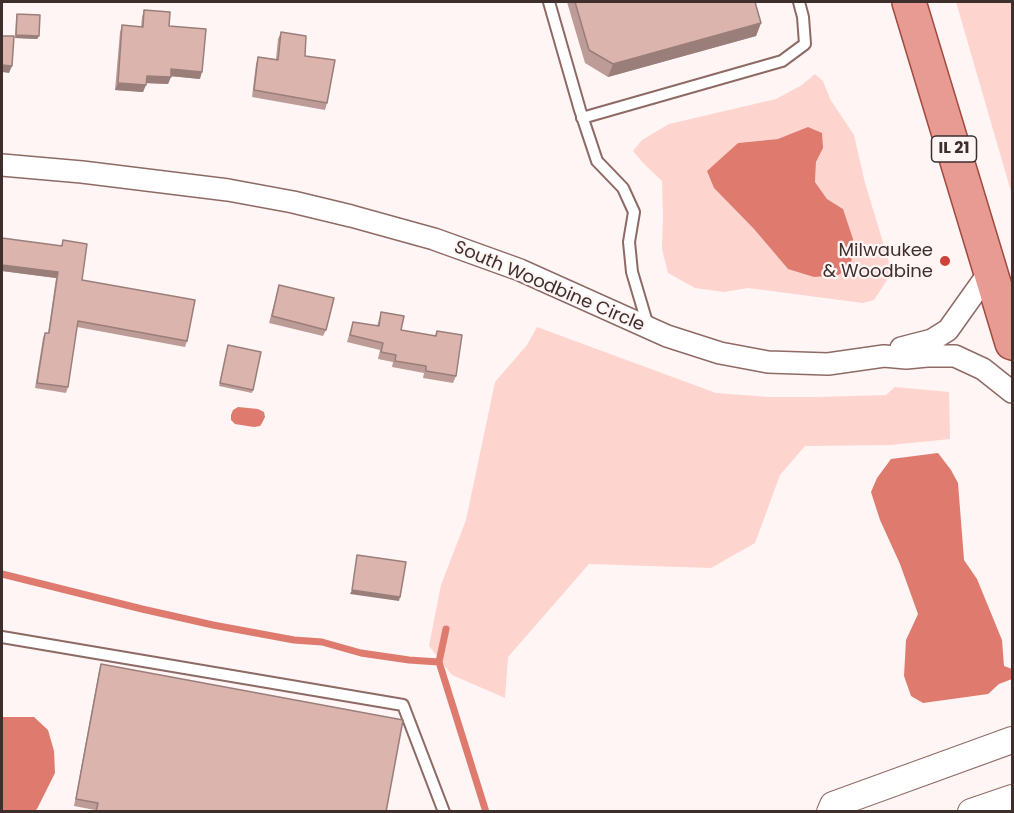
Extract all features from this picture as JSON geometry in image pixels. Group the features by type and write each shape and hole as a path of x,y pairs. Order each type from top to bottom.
{"main road":[{"name":"IL 21","path":"909,2 1012,343"}],"street":[{"name":"South Woodbine Circle","path":"2,165 82,172 228,190 293,202 434,239 520,270 667,336 720,353 768,362 828,364 884,356 906,358 955,356 983,369 1012,392"},
{"name":"South Woodbine Circle","path":"884,356 902,347 932,340 948,330 990,270"},
{"path":"830,812 833,805 1012,740"},
{"path":"971,812 1012,798"}],"lane":[{"path":"549,2 582,118 597,161 623,188 634,212 629,242 632,272 648,327"},
{"path":"582,118 782,62 805,44 803,17 799,2"},
{"path":"2,637 403,705 444,812"}],"shaded area":[{"path":"956,2 1012,2 1012,195"},
{"path":"815,74 823,81 830,99 854,135 865,183 889,262 889,277 874,300 863,303 748,288 724,292 695,288 668,273 662,249 662,181 633,151 642,140 669,124 776,99 802,85","holes":["778,139 823,148 816,162 815,182 827,199 843,209 788,269 754,229 714,188 708,171 738,143"]},
{"path":"808,127 822,133 823,148 816,162 815,182 827,199 843,209 853,239 851,267 838,275 814,277 788,269 754,229 714,188 707,171 738,143 778,139"},
{"path":"537,327 716,393 769,397 886,395 895,387 949,392 950,439 891,445 805,446 780,475 755,543 711,568 589,564 508,657 505,698 452,675 429,646 441,585 466,520 495,382 527,345"},
{"path":"238,407 258,409 264,412 265,417 260,426 235,424 231,420 231,415"},
{"path":"938,453 958,483 964,560 977,579 1002,640 1004,666 1012,669 1012,679 999,684 988,694 923,703 911,696 904,676 906,640 918,614 871,492 877,478 891,459"},
{"path":"2,717 34,717 48,730 54,751 55,773 35,811 2,811"}],"building":[{"path":"575,2 755,2 761,23 613,64 589,50"},
{"path":"144,10 170,12 169,26 206,29 202,72 171,69 171,77 147,76 146,85 118,83 122,25 143,27"},
{"path":"17,14 40,15 39,36 16,35"},
{"path":"281,32 306,36 305,56 335,60 327,103 254,90 258,57 278,60"},
{"path":"2,36 14,36 12,66 2,65"},
{"path":"2,238 62,246 63,240 87,244 82,280 195,300 187,341 78,321 68,387 37,383 45,333 49,333 58,272 2,265"},
{"path":"279,285 334,298 326,330 272,316"},
{"path":"381,312 404,316 401,330 436,336 437,331 462,335 456,376 426,371 426,366 395,361 396,355 381,352 383,343 350,335 353,322 379,326"},
{"path":"228,345 261,352 253,390 220,383"},
{"path":"357,555 406,562 400,597 352,590"},
{"path":"101,664 403,720 386,812 96,812 98,803 76,799"}],"waterway":[{"path":"2,574 213,625 294,640 322,642 361,653 439,662"},
{"path":"446,629 439,662 486,812"}],"place":[{"name":"Milwaukee & Woodbine","path":"945,261"}]}
